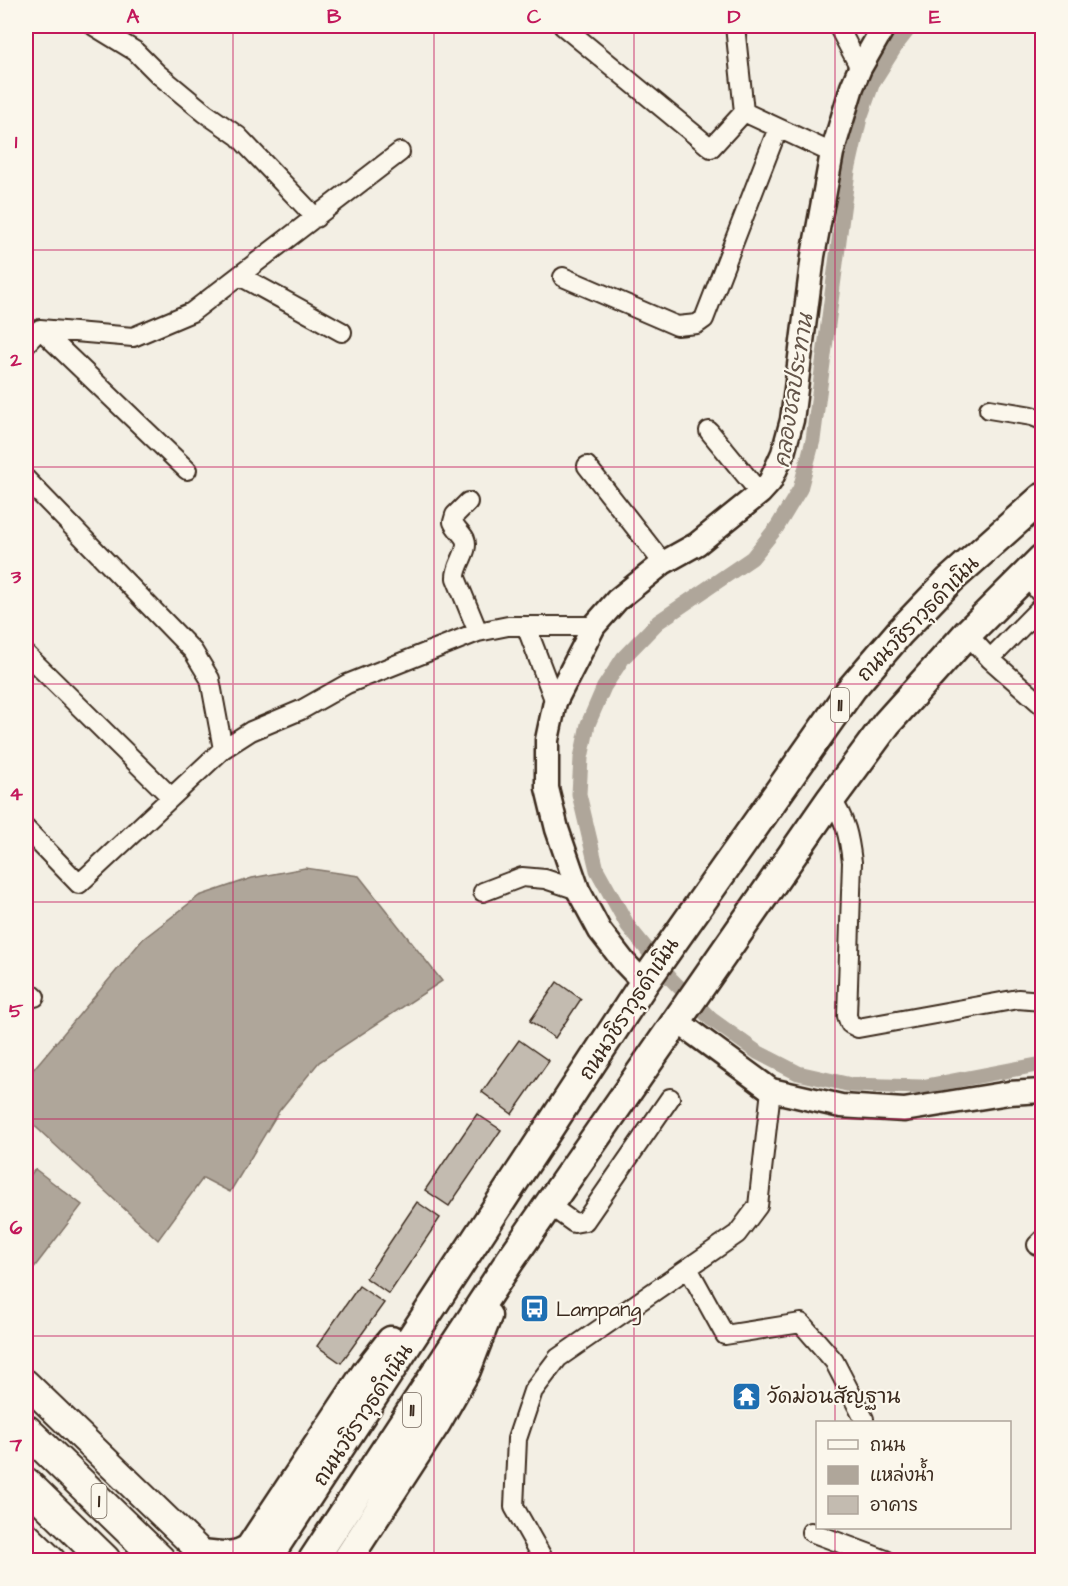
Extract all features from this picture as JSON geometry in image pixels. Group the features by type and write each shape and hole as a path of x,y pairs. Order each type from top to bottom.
{"highway":[{"name":"1","path":"26,1430 160,1560"},
{"name":"1","path":"26,1483 105,1560"}],"main road":[{"name":"ถนนวชิราวุธดำเนิน","path":"266,1560 480,1237 644,983 852,688 900,632 950,580 1042,498"},
{"name":"ถนนวชิราวุธดำเนิน","path":"313,1560 510,1259 831,799 887,723 967,634 1037,576"},
{"path":"206,1557 226,1557 250,1548 366,1373 411,1314 480,1237 510,1259 466,1370 436,1423 347,1560"},
{"name":"1","path":"26,1383 206,1557"},
{"path":"28,1543 52,1560"}],"street":[{"path":"94,26 135,51 158,74 205,113 238,136 316,218"},
{"path":"563,26 711,148 744,112 735,26"},
{"path":"838,26 860,68"},
{"path":"644,983 600,931 578,890 556,829 547,788 547,740 555,702 594,626 617,600 663,563 697,544 760,493 770,482 783,453 792,420 813,256 832,153 860,68 884,26"},
{"path":"744,112 832,153"},
{"path":"563,276 677,326 697,324 704,319 778,128"},
{"path":"40,329 133,337 192,312 400,152"},
{"path":"240,276 342,332"},
{"path":"26,345 40,329"},
{"path":"40,329 188,470"},
{"path":"989,410 1032,416 1042,420"},
{"path":"709,431 760,493"},
{"path":"587,466 663,563"},
{"path":"26,479 193,651 210,679 223,749"},
{"path":"468,502 455,515 453,522 466,540 466,550 455,570 456,578 478,632"},
{"path":"990,659 1042,606"},
{"path":"26,829 79,884 223,749 251,730 301,710 347,684 478,632 508,626 594,626"},
{"path":"526,626 555,702"},
{"path":"967,634 990,659 1042,705"},
{"path":"26,654 171,797"},
{"path":"831,799 842,814 849,838 852,862 847,1016 850,1024 858,1028 1018,999 1042,1001"},
{"path":"483,892 522,877 545,879 578,890"},
{"path":"677,1021 771,1090 841,1106 904,1110 1010,1093 1042,1091"},
{"path":"544,1560 514,1507 517,1438 533,1391 558,1358 737,1234 758,1206 771,1090"},
{"path":"549,1205 574,1222 585,1221 670,1098"},
{"path":"688,1268 725,1335 801,1323 834,1361 864,1419"},
{"path":"811,1532 886,1560"}],"water":[{"path":"305,868 359,876 442,981 319,1062 279,1111 230,1192 203,1178 158,1240 26,1118 26,1078 143,939 199,896 252,878"},
{"path":"35,1169 82,1205 26,1278 26,1181"}],"building":[{"path":"557,982 581,999 555,1038 530,1021"},
{"path":"519,1040 549,1061 512,1114 482,1092"},
{"path":"477,1114 501,1130 449,1206 425,1190"},
{"path":"417,1202 440,1218 389,1294 366,1278"},
{"path":"359,1286 384,1303 341,1363 317,1346"}],"waterway":[{"name":"คลองชลประทาน","path":"911,26 873,82 860,118 848,171 813,440 800,489 777,527 752,558 658,622 623,658 604,687 588,724 581,758 579,794 597,870 628,926 671,979 711,1019 757,1052 798,1073 851,1085 921,1087 1042,1064"}],"place":[{"name":"Lampang","path":"535,1309"},
{"name":"วัดม่อนสัญฐาน","path":"746,1396"}]}
